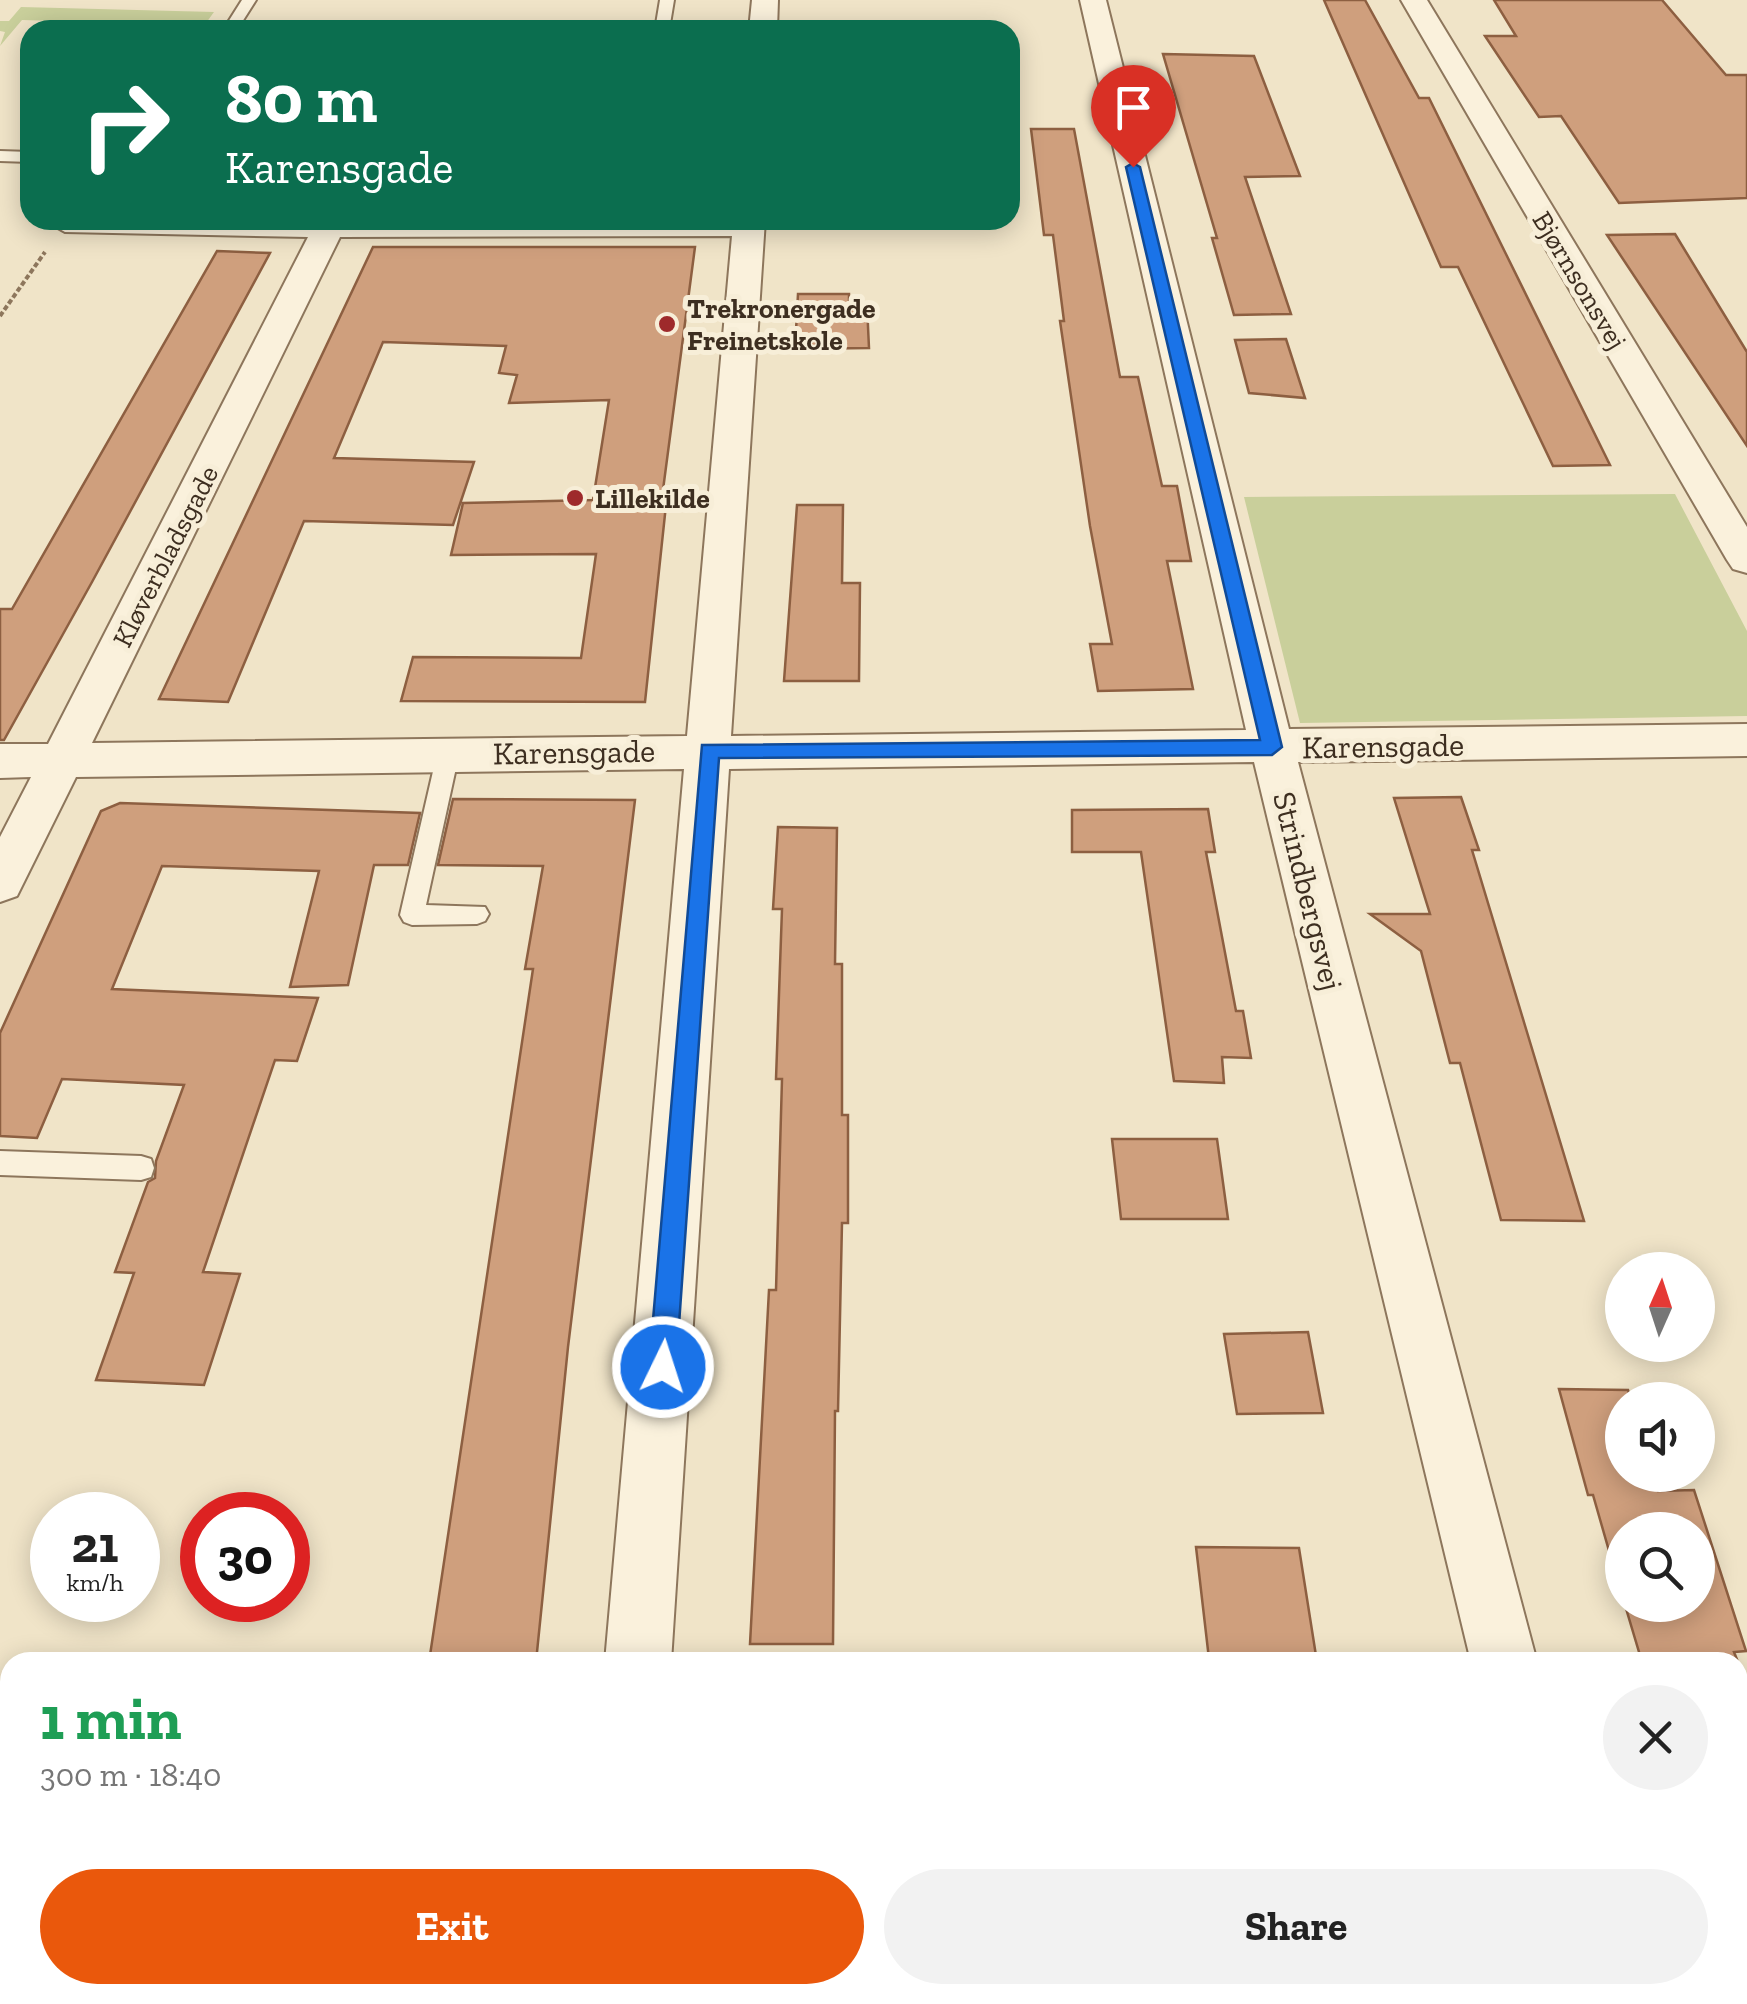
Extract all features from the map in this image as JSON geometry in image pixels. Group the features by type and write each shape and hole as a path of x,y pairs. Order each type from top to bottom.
{"street":[{"name":"Strindbergsvej","path":"1093,0 1272,747 1501,1652"},
{"name":"Bjørnsonsvej","path":"1414,0 1747,560"},
{"name":"Kløverbladsgade","path":"0,883 328,230"},
{"path":"639,1652 748,230"},
{"name":"Karensgade","path":"0,761 1747,740"}],"lane":[{"path":"448,754 412,915 478,914"},
{"path":"0,1162 141,1168"}],"path":[{"path":"0,316 60,230"}],"green space":[{"path":"21,7 214,12 208,20 20,20 0,46 5,32 0,31 0,21 9,21"},
{"path":"1675,494 1747,631 1747,716 1300,723 1244,497"}],"building":[{"path":"1324,0 1365,0 1419,98 1429,98 1610,465 1553,466 1458,267 1441,267"},
{"path":"1494,0 1662,0 1726,75 1747,75 1747,198 1619,203 1561,116 1539,117 1485,36 1516,36"},
{"path":"1163,54 1254,56 1300,176 1245,177 1291,314 1234,315 1212,238 1217,238"},
{"path":"1031,129 1074,129 1120,377 1138,377 1162,486 1177,486 1191,561 1167,561 1193,689 1098,691 1090,644 1112,644 1060,321 1064,321 1053,235 1044,235"},
{"path":"1675,234 1747,352 1747,446 1607,235"},
{"path":"373,247 695,247 661,505 666,505 645,702 401,701 413,657 581,658 596,554 451,555 463,503 593,500 609,400 509,403 517,375 499,373 506,346 383,342 334,458 474,462 453,525 304,521 228,702 159,699"},
{"path":"217,251 270,253 92,582 4,740 0,740 0,609 12,609"},
{"path":"798,294 849,294 849,304 867,305 869,348 795,349"},
{"path":"1286,339 1305,398 1249,393 1235,340"},
{"path":"797,505 843,505 842,583 860,583 859,681 784,681"},
{"path":"1461,797 1479,850 1472,850 1584,1221 1501,1220 1460,1063 1450,1063 1421,951 1370,914 1430,914 1394,798"},
{"path":"453,799 635,800 568,1347 537,1652 431,1652 533,969 525,969 543,866 438,865"},
{"path":"120,803 420,813 408,865 374,865 348,985 290,987 319,871 162,866 112,989 318,998 297,1061 275,1060 203,1272 240,1274 204,1385 96,1380 134,1273 115,1272 148,1182 155,1178 156,1161 184,1085 62,1079 37,1138 0,1136 0,1033 101,811"},
{"path":"1208,809 1215,852 1206,852 1236,1011 1243,1011 1251,1058 1222,1057 1224,1083 1174,1081 1141,852 1072,852 1072,810"},
{"path":"778,827 837,828 835,964 842,964 842,1115 848,1115 848,1223 842,1223 835,1411 833,1644 750,1644 769,1290 776,1290 782,1079 776,1079 782,909 773,909"},
{"path":"1112,1139 1217,1139 1228,1219 1121,1219"},
{"path":"1308,1332 1323,1413 1237,1414 1224,1334"},
{"path":"1559,1389 1605,1390 1605,1492 1695,1492 1701,1512 1605,1512 1605,1537 1593,1495 1588,1495"},
{"path":"1196,1547 1299,1548 1315,1652 1208,1652"},
{"path":"1715,1555 1746,1651 1639,1652 1630,1622 1715,1622"}],"place":[{"name":"Trekronergade Freinetskole","path":"667,324"},
{"name":"Lillekilde","path":"575,498"}],"route":[{"path":"663,1367 710,751 1272,747 1133,167"}]}
